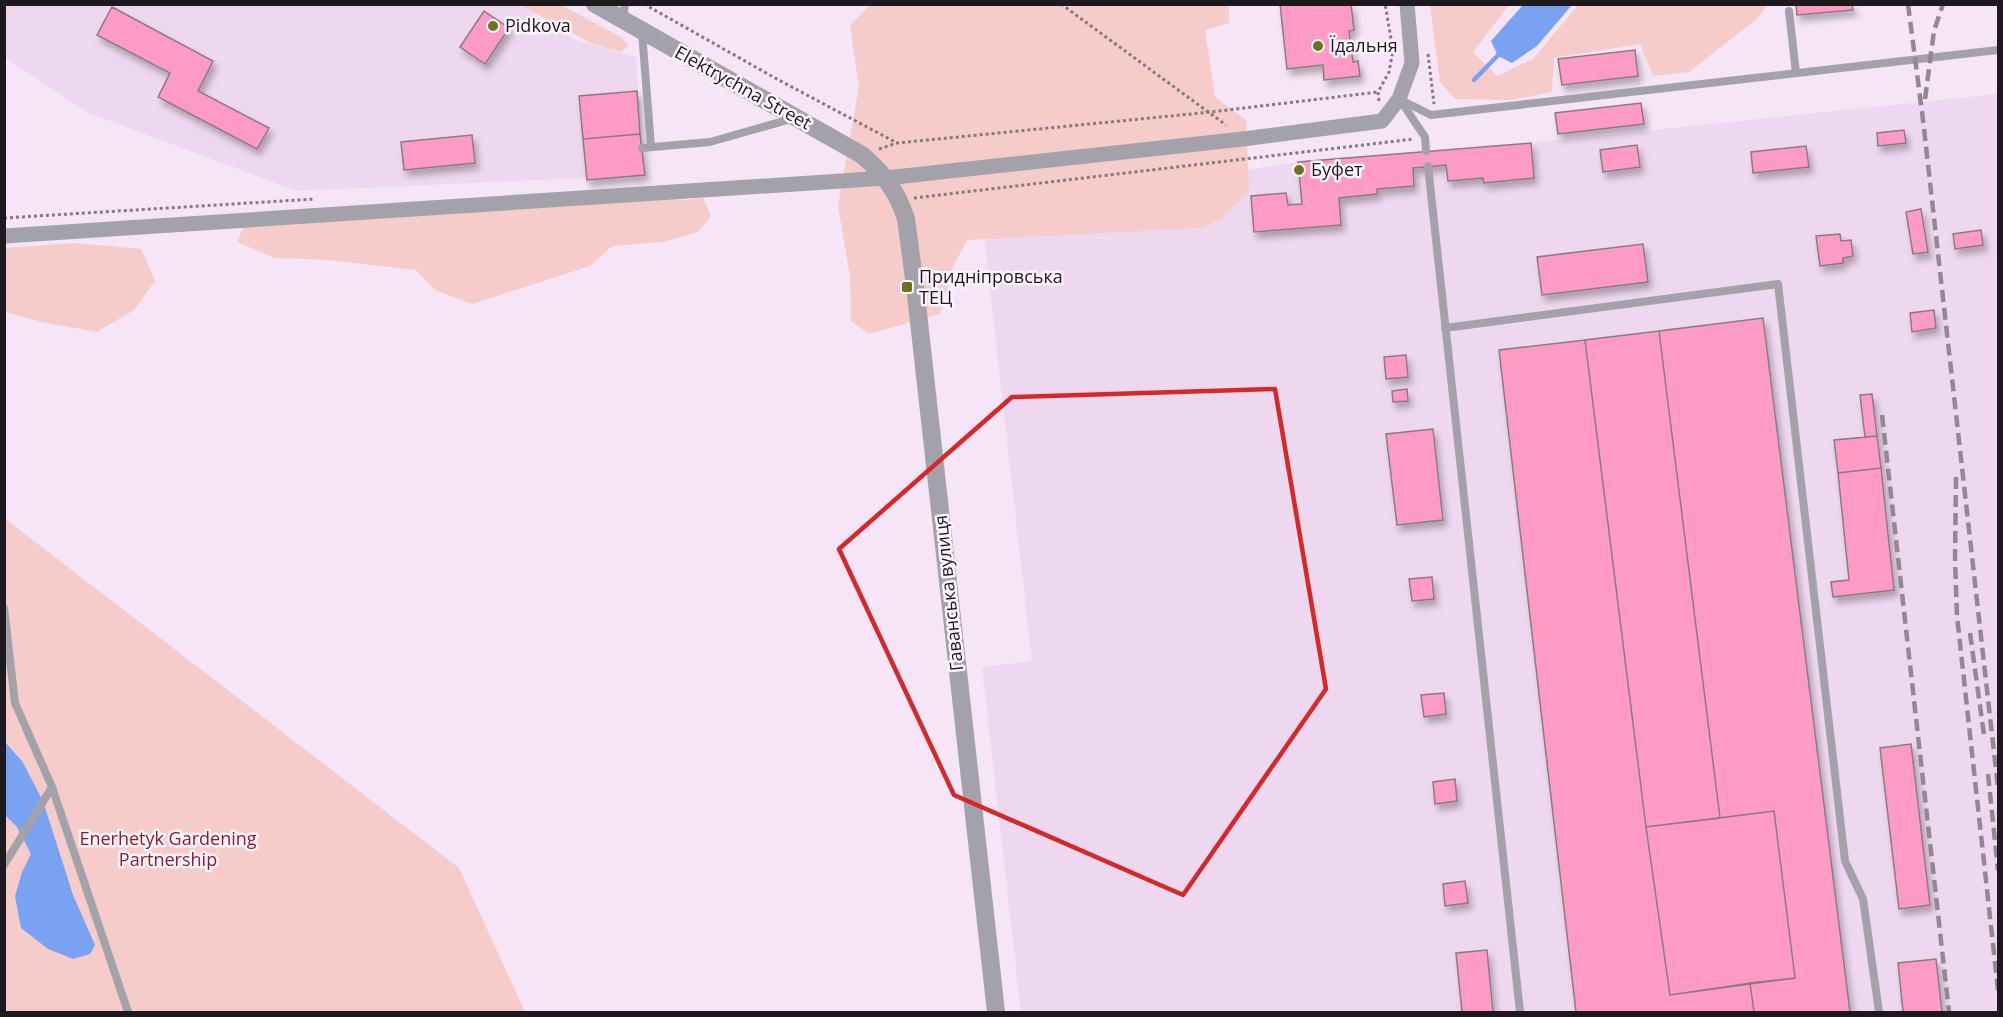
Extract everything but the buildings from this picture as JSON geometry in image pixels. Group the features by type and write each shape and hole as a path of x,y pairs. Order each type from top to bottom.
{"street":[{"name":"Elektrychna Street","path":"595,4 624,13 642,31 862,155 886,178"},
{"path":"4,236 886,178 1243,139 1382,121 1399,99 1412,63 1407,4"},
{"name":"Гаванська вулиця","path":"886,178 906,219 915,286 996,1012"}],"lane":[{"path":"1789,11 1796,73"},
{"path":"642,31 651,147"},
{"path":"1399,99 1431,115 1998,50"},
{"path":"1399,99 1425,137 1426,152"},
{"path":"642,148 710,142 795,117"},
{"path":"1428,166 1520,1012"},
{"path":"1445,328 1778,284 1845,861 1863,899 1879,1012"},
{"path":"4,608 15,703 52,787 128,1012"},
{"path":"4,865 52,787"}],"path":[{"path":"644,4 897,143"},
{"path":"1061,4 1211,112 1243,139"},
{"path":"1382,121 1378,92 1389,72 1393,50 1385,4"},
{"path":"1427,48 1435,114"},
{"path":"862,155 897,143 1211,112 1378,92"},
{"path":"898,200 1425,137"},
{"path":"4,218 325,198"}],"highlighted area":[{"path":"1275,389 1326,689 1183,895 954,795 839,549 1012,397"}],"shaded area":[{"path":"4,5 518,5 576,40 636,57 645,175 297,191 89,113 5,58"},
{"path":"1998,94 1998,1012 1021,1012 982,667 1032,661 981,210 1298,162 1531,143"}],"green space":[{"path":"519,5 561,5 621,37 629,45 621,52 593,44"},
{"path":"870,5 1229,5 1229,23 1205,30 1215,97 1246,120 1249,190 1221,219 1202,228 967,240 954,265 940,314 869,334 851,321 850,276 838,206 859,87 850,26"},
{"path":"1430,5 1509,5 1473,52 1497,76 1533,59 1578,5 1767,5 1758,18 1689,72 1653,76 1640,44 1554,58 1552,92 1511,100 1455,99 1440,82"},
{"path":"648,198 683,200 703,198 711,216 698,232 663,242 612,246 590,266 472,304 435,290 416,270 327,260 275,258 237,242 243,228 255,224"},
{"path":"76,243 141,249 155,281 134,310 97,332 42,322 5,312 5,248"},
{"name":"Enerhetyk Gardening Partnership","path":"4,518 459,868 525,1012 5,1012"}],"water":[{"path":"1523,5 1572,5 1537,46 1512,63 1498,56 1491,41"},
{"path":"4,741 22,761 43,801 73,895 95,945 90,954 73,959 48,949 21,928 15,896 22,872 31,854 17,827 5,815"}],"waterway":[{"path":"1474,80 1501,52"}],"railway":[{"path":"1908,4 1998,788"},
{"path":"1925,99 1934,31 1943,4"},
{"path":"1882,415 1949,1012"},
{"path":"1956,477 1957,616 1998,990"},
{"path":"1970,633 1984,735"},
{"path":"1988,774 1998,870"}],"place":[{"name":"Pidkova","path":"493,26"},
{"name":"Їдальня","path":"1318,46"},
{"name":"Буфет","path":"1299,170"},
{"name":"Придніпровська ТЕЦ","path":"907,287"}]}
